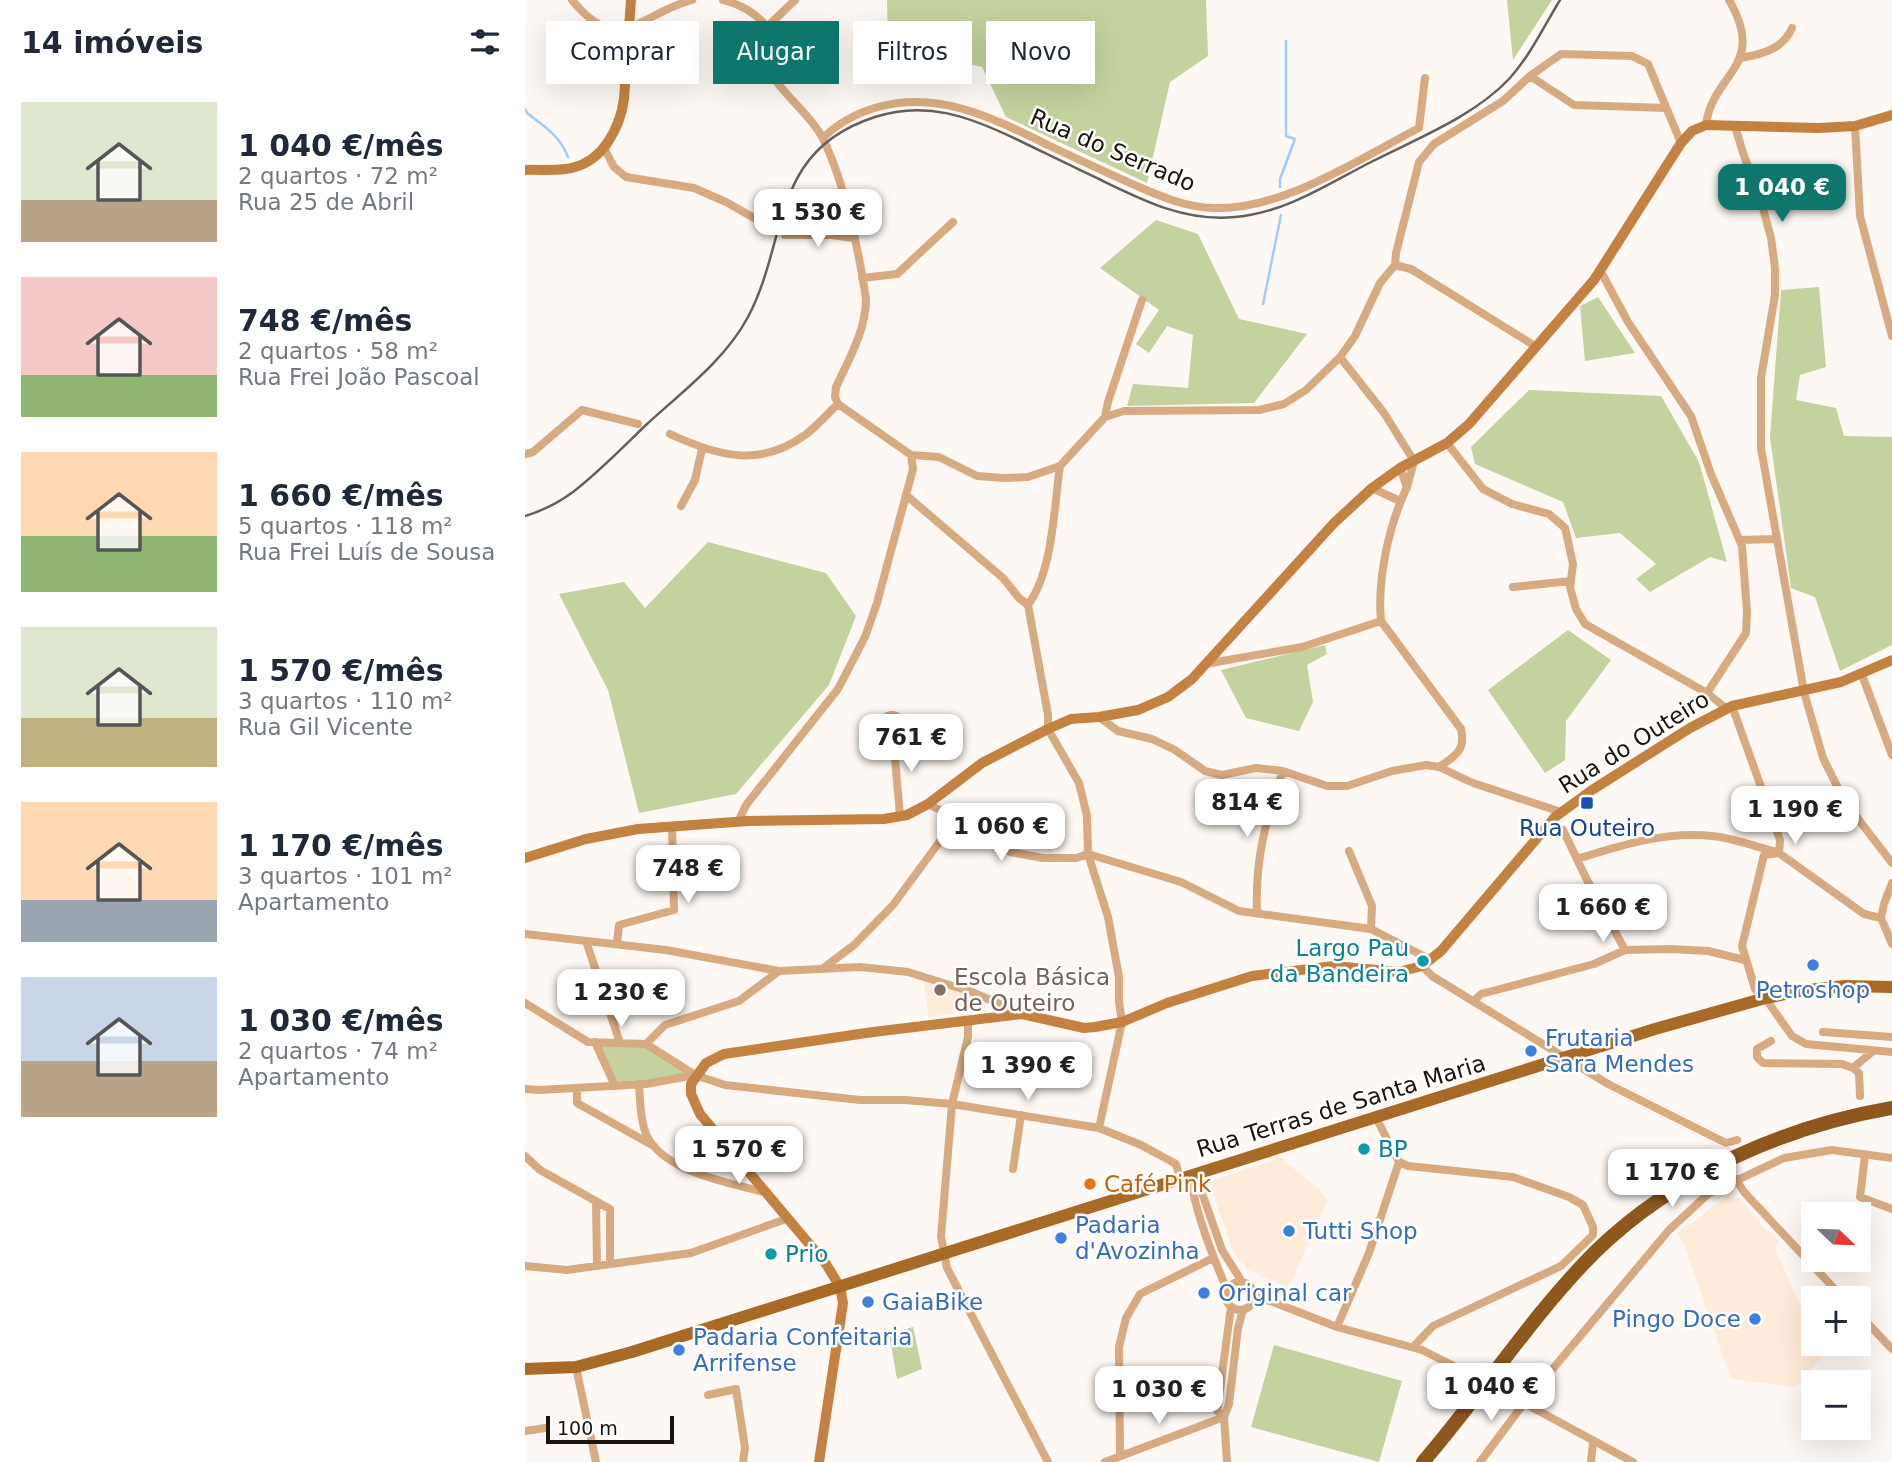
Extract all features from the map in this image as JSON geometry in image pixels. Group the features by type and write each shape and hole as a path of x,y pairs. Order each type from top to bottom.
{"highway":[{"path":"1423,1462 1562,1289 1596,1252 1653,1205 1706,1171 1757,1146 1810,1126 1850,1115 1892,1108"},
{"path":"1430,1462 1566,1293 1601,1257 1656,1210 1710,1177 1759,1152 1812,1131 1852,1120 1892,1114"}],"main road":[{"name":"Rua Terras de Santa Maria","path":"525,1369 576,1367 632,1352 1375,1116 1765,998 1845,986 1892,986"}],"street":[{"path":"572,0 592,21"},
{"path":"630,21 631,0"},
{"path":"645,21 692,0"},
{"path":"723,0 757,14 762,21"},
{"path":"773,21 795,0"},
{"path":"1706,125 1707,111 1741,58 1740,19 1729,0"},
{"path":"1741,58 1774,49 1787,40 1792,29"},
{"path":"1105,416 1123,411 1259,410 1284,404 1306,390 1340,357 1355,337 1380,283 1395,265 1419,163 1426,151 1503,101 1530,76 1561,54 1632,56 1647,64 1681,143"},
{"path":"1530,76 1574,106 1666,107"},
{"name":"Rua do Serrado","path":"823,138 846,120 882,106 909,102 949,104 985,116 1163,197 1189,205 1228,208 1266,201 1307,184 1419,128 1425,78"},
{"path":"525,170 575,168 592,159 604,148 622,115 625,84"},
{"path":"781,84 811,119 823,138 841,187 862,278 866,314 836,387 835,397 838,404 911,455 939,457 977,476 1028,477 1060,466 1105,416 1142,300"},
{"path":"525,858 586,839 638,829 738,822 884,819 907,815 927,804 982,763 1048,729 1071,719 1138,710 1168,697 1192,679 1334,523 1372,488 1400,468 1447,443 1469,424 1587,289 1681,143 1692,131 1706,125 1819,128 1855,126 1892,115"},
{"path":"1735,126 1762,201 1771,238 1775,295 1761,378 1761,448 1804,692 1823,758 1845,802 1892,863"},
{"path":"1855,126 1860,216 1892,336"},
{"path":"604,148 614,167 626,177 694,188 726,202 770,227"},
{"path":"862,278 897,274 953,222"},
{"path":"785,234 853,237"},
{"path":"1395,265 1411,269 1535,346"},
{"path":"1600,270 1628,322 1691,416 1711,474 1742,546 1746,633 1707,694"},
{"path":"1340,357 1384,412 1414,461 1407,487 1394,515 1379,599 1381,621 1461,729 1464,741 1457,754 1439,767"},
{"path":"670,434 702,449 747,457 782,448 806,435 838,404"},
{"path":"525,454 533,452 582,410 639,424"},
{"path":"1447,443 1483,489 1512,504 1549,514 1565,528 1573,564 1570,587 1576,609 1585,624 1729,707 1780,841 1779,853"},
{"path":"681,506 695,480 702,449"},
{"path":"738,822 746,805 838,690 865,637 907,495 913,469 911,455"},
{"path":"1028,604 1037,593 1046,561 1060,466"},
{"path":"1400,468 1407,487"},
{"path":"1372,488 1400,501"},
{"path":"907,495 1003,578 1019,598 1028,604 1048,715 1048,729 1079,783 1087,816 1088,854 1108,917 1119,977 1122,1022 1099,1128"},
{"path":"1740,540 1776,539"},
{"path":"1513,587 1571,581"},
{"path":"1205,664 1302,647 1381,621"},
{"name":"Rua do Outeiro","path":"1427,963 1561,813 1690,729 1729,707 1756,699 1804,692 1862,675 1892,660"},
{"path":"1862,675 1892,754"},
{"path":"1099,717 1118,730 1152,739 1175,750 1205,771 1222,775 1256,768 1283,771 1327,786 1347,786 1392,771 1426,765 1439,767 1473,783 1561,813"},
{"path":"893,735 900,816"},
{"path":"1257,913 1257,864 1266,818 1283,771"},
{"path":"927,804 957,818 1010,852 1043,858 1076,858 1088,854 1181,881 1239,911 1371,929 1406,947 1427,963 1432,976 1608,1084 1725,1143 1737,1140"},
{"path":"822,969 853,945 893,905 957,818"},
{"path":"617,943 619,925 674,910 672,827"},
{"path":"1563,830 1625,950"},
{"path":"1577,859 1622,845 1673,835 1714,836 1779,853 1864,914 1881,918"},
{"path":"1349,851 1372,905 1371,929"},
{"path":"1779,853 1765,855 1742,946 1755,989 1765,998 1792,1036 1806,1044 1892,1052"},
{"path":"1892,883 1881,918 1892,944"},
{"path":"525,934 617,943 706,956 779,971 860,967 908,972 972,992 1022,1014 1083,1028 1122,1022 1251,976 1334,966 1398,972 1427,963"},
{"path":"586,941 620,1043"},
{"path":"1406,947 1411,970"},
{"path":"1474,1000 1481,994 1594,964 1625,950 1671,948 1708,951 1745,960"},
{"path":"646,1044 665,1025 739,1001 779,971"},
{"path":"525,1003 588,1042 646,1044 695,1075 725,1084 860,1100 952,1104 1099,1128 1141,1145 1177,1164 1193,1196 1213,1258 1227,1290 1226,1299 1231,1307 1217,1411 1224,1417"},
{"path":"819,1462 843,1303 839,1287 826,1264 700,1114 691,1094 695,1075 706,1063 724,1054 790,1043 1022,1014"},
{"path":"968,1020 968,1037 952,1104 941,1237 943,1254 947,1268 1048,1462"},
{"path":"1823,1031 1892,1037"},
{"path":"1849,1048 1850,1033"},
{"path":"1771,1041 1757,1049 1757,1057 1763,1063 1842,1064 1859,1073 1860,1096"},
{"path":"594,1042 615,1086"},
{"path":"1543,1046 1550,1062"},
{"path":"1853,1068 1873,1051"},
{"path":"525,1088 540,1090 615,1086 695,1075"},
{"path":"639,1084 644,1130 664,1157 703,1175 764,1192"},
{"path":"577,1091 577,1103 655,1147"},
{"path":"1013,1169 1021,1115"},
{"path":"1375,1116 1399,1162 1408,1166 1513,1177 1531,1182 1583,1205 1593,1227 1593,1235 1561,1266 1433,1326 1413,1347"},
{"path":"1480,1462 1525,1402 1669,1230 1708,1194 1784,1158 1832,1150 1892,1158"},
{"path":"1865,1155 1860,1197 1892,1209"},
{"path":"525,1156 540,1170 610,1209 610,1264"},
{"path":"1337,1326 1369,1253 1399,1162"},
{"path":"1185,1177 1201,1190 1222,1250 1242,1282 1252,1289 1254,1297 1251,1305 1243,1310 1238,1328 1229,1404 1224,1417 1227,1462"},
{"path":"1736,1180 1744,1192 1832,1286"},
{"path":"596,1201 597,1266"},
{"path":"525,1266 566,1270 691,1253 786,1219"},
{"path":"1120,1455 1119,1347 1126,1318 1140,1294 1213,1258"},
{"path":"1227,1290 1233,1284 1242,1282"},
{"path":"1254,1297 1337,1326 1413,1347 1478,1378"},
{"path":"1231,1307 1243,1310"},
{"path":"1871,1327 1892,1349"},
{"path":"576,1367 596,1462"},
{"path":"708,1395 736,1389 745,1448 743,1462"},
{"path":"1498,1389 1633,1462"},
{"path":"1105,1462 1224,1417"},
{"path":"525,1431 545,1428"},
{"path":"1591,1462 1593,1442"}],"shaded area":[{"name":"Escola Básica de Outeiro","path":"923,979 986,1001 986,1009 929,1017"},
{"path":"1277,1155 1319,1189 1328,1200 1288,1288 1246,1269 1232,1249 1211,1187 1213,1180 1272,1161"},
{"path":"1729,1195 1741,1200 1762,1226 1779,1240 1775,1249 1801,1307 1801,1356 1823,1356 1810,1370 1801,1370 1801,1380 1795,1387 1731,1379 1685,1247 1677,1233"}],"green space":[{"path":"887,0 1206,0 1208,56 1170,82 1147,183 1006,117 990,84 1095,84 1095,21 986,21 986,75 982,67 972,65 972,21 887,21"},
{"path":"1507,0 1552,0 1513,60"},
{"path":"1156,220 1198,234 1239,319 1307,334 1254,403 1127,406 1133,384 1188,388 1193,335 1167,326 1149,353 1136,344 1159,310 1100,268"},
{"path":"1819,287 1826,367 1800,375 1796,400 1836,408 1844,436 1892,437 1892,645 1840,671 1815,597 1791,588 1770,437 1781,290"},
{"path":"1598,297 1635,353 1585,361 1580,306"},
{"path":"1529,390 1661,396 1699,462 1727,562 1710,557 1650,592 1636,579 1656,564 1620,533 1576,538 1563,502 1475,464 1471,447"},
{"path":"708,542 826,573 856,616 829,685 736,794 639,813 608,690 559,594 624,582 645,608"},
{"path":"1568,630 1611,660 1566,721 1565,760 1545,773 1488,690"},
{"path":"1325,645 1327,654 1307,665 1313,702 1299,731 1246,718 1221,670"},
{"path":"598,1045 646,1046 688,1073 650,1081 615,1083"},
{"path":"913,1327 922,1369 897,1379 889,1334"},
{"path":"1274,1345 1402,1381 1379,1462 1251,1427"}],"waterway":[{"path":"1280,187 1280,179 1295,139 1286,136 1286,41"},
{"path":"525,109 556,137 568,157"},
{"path":"1263,304 1281,215"}],"railway":[{"path":"525,516 556,503 583,484 728,347 748,317 761,288 787,201 799,175 816,152 841,132 894,112 912,110 947,113 999,131 1166,208 1217,218 1253,214 1289,204 1306,196 1444,126 1479,105 1517,70 1560,0"}],"place":[{"name":"Rua Outeiro","path":"1587,803"},
{"name":"Largo Pau da Bandeira","path":"1423,961"},
{"name":"Petroshop","path":"1813,965"},
{"name":"Escola Básica de Outeiro","path":"940,990"},
{"name":"Frutaria Sara Mendes","path":"1531,1051"},
{"name":"BP","path":"1364,1149"},
{"name":"Café Pink","path":"1090,1184"},
{"name":"Tutti Shop","path":"1289,1231"},
{"name":"Padaria d'Avozinha","path":"1061,1238"},
{"name":"Prio","path":"771,1254"},
{"name":"Original car","path":"1204,1293"},
{"name":"GaiaBike","path":"868,1302"},
{"name":"Pingo Doce","path":"1755,1319"},
{"name":"Padaria Confeitaria Arrifense","path":"679,1350"}]}
